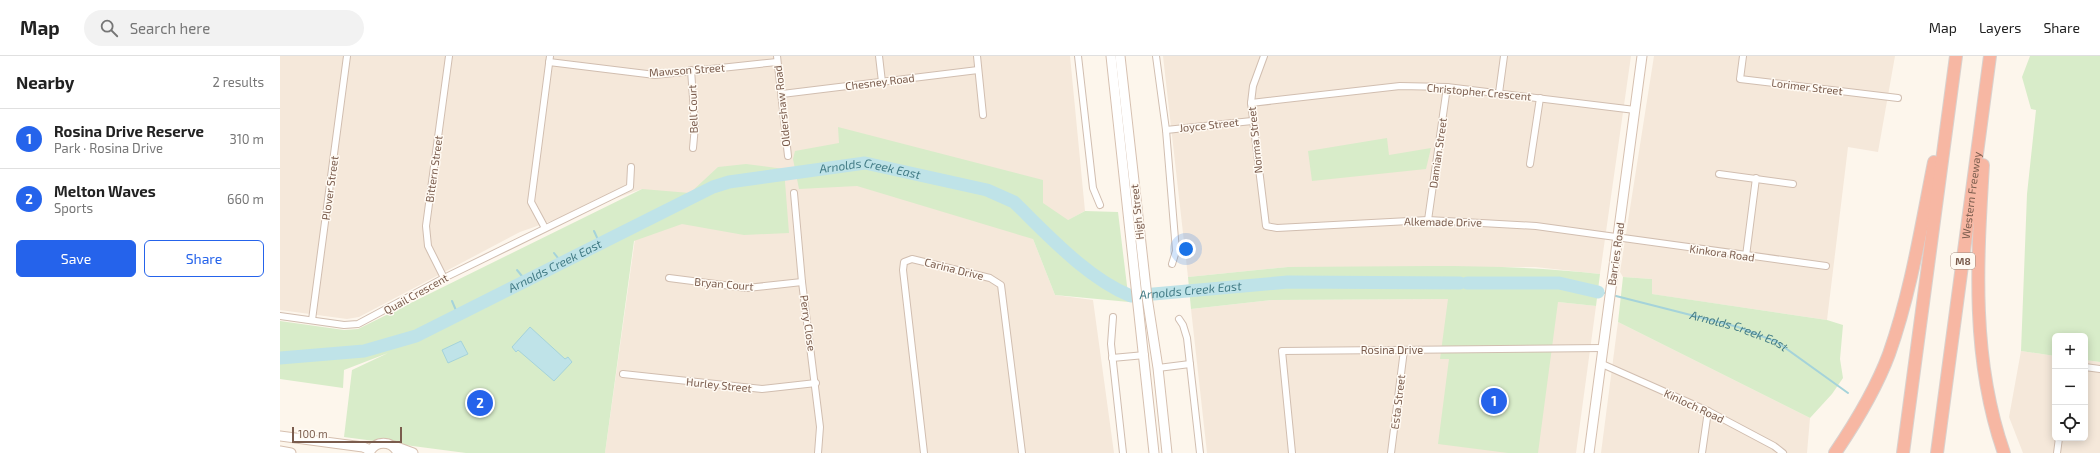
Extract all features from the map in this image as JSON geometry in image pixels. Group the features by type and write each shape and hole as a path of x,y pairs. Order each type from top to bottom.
{"highway":[{"path":"1903,453 1956,56"},
{"name":"Western Freeway","path":"1937,453 1990,56"},
{"path":"1989,69 1978,259 1978,320 1986,389 2004,453"},
{"path":"1835,453 1851,430 1877,381 1895,335 1914,262 1935,159 1948,113"}],"main road":[{"name":"High Street","path":"1111,56 1141,287"},
{"name":"High Street","path":"1120,56 1141,287 1146,369 1154,453"},
{"name":"Barries Road","path":"1589,453 1642,56"},
{"name":"High Street","path":"1142,299 1156,354 1167,453"},
{"path":"1145,355 1156,354"},
{"path":"1146,369 1158,368"},
{"path":"280,436 363,447 369,452 378,443 389,444 396,450 412,453"},
{"path":"280,452 291,453"}],"street":[{"name":"Plover Street","path":"312,320 347,56"},
{"name":"Bittern Street","path":"444,278 428,246 426,226 449,56"},
{"path":"880,56 882,82"},
{"path":"977,56 983,115"},
{"path":"1078,56 1093,188 1100,205"},
{"path":"1156,56 1166,130 1176,252 1172,264"},
{"name":"Norma Street","path":"1264,56 1253,86 1251,103 1266,226"},
{"path":"1499,93 1504,56"},
{"name":"Lorimer Street","path":"1743,56 1740,79 1898,98"},
{"path":"545,228 531,202 549,59"},
{"name":"Mawson Street","path":"549,59 656,75 777,59"},
{"name":"Oldershaw Road","path":"777,59 788,156"},
{"name":"Bell Court","path":"691,70 695,126 694,148"},
{"name":"Chesney Road","path":"782,94 978,70"},
{"name":"Christopher Crescent","path":"1251,103 1400,86 1447,87 1635,110"},
{"name":"Damian Street","path":"1428,220 1447,87"},
{"path":"1530,164 1540,98"},
{"name":"Joyce Street","path":"1166,130 1252,121"},
{"name":"Quail Crescent","path":"280,316 344,325 358,324 384,312 444,278 630,187 631,167"},
{"path":"1719,174 1793,184"},
{"path":"1746,256 1756,178"},
{"name":"Perry Close","path":"794,193 802,282 816,383 820,427 818,453"},
{"name":"Alkemade Drive","path":"1266,226 1277,228 1428,220 1536,226 1618,238"},
{"name":"Kinkora Road","path":"1618,238 1826,266"},
{"name":"Carina Drive","path":"924,453 903,270 904,262 912,259 990,278 1001,285 1022,453"},
{"name":"Bryan Court","path":"669,278 747,288 802,282"},
{"path":"1113,317 1111,330 1112,358 1123,453"},
{"path":"1179,318 1185,330 1200,453"},
{"name":"Rosina Drive","path":"1292,453 1282,351 1604,348"},
{"name":"Esta Street","path":"1391,453 1404,350"},
{"path":"1112,358 1145,355"},
{"path":"1158,368 1190,364"},
{"name":"Kinloch Road","path":"1602,364 1708,411 1774,446 1783,453"},
{"path":"2088,367 2100,369"},
{"name":"Hurley Street","path":"623,374 762,390 816,383"},
{"path":"1702,453 1708,411"},
{"path":"2056,453 2058,441"}],"shaded area":[{"path":"280,56 1070,56 1085,211 1033,239 1055,295 1093,300 1114,453 605,453 642,189 520,232 359,317 347,319 280,310"},
{"path":"1163,56 1631,56 1600,274 1535,267 1288,267 1188,277"},
{"path":"1654,56 1895,56 1878,152 1848,147 1827,320 1651,294 1652,279 1623,277 1620,272"},
{"path":"1448,299 1558,302 1596,306 1576,453 1207,453 1191,309 1272,300"},
{"path":"1618,322 1810,418 1807,453 1601,453"},
{"path":"2021,351 2052,356 2052,441 2088,441 2088,360 2100,362 2100,453 2023,453 2009,417"}],"green space":[{"path":"2030,56 2100,56 2100,362 2088,360 2088,333 2052,333 2052,356 2021,351 2027,194 2036,110 2031,109 2022,77"},
{"path":"838,127 1043,180 1043,203 1068,220 1085,211 1118,212 1129,302 1055,295 1033,239 857,186 799,189 793,159 795,151 839,143"},
{"path":"1387,138 1389,155 1431,148 1426,169 1312,181 1308,151"},
{"path":"746,164 784,169 789,233 744,235 682,224 634,241 605,453 466,453 344,437 352,370 388,353 344,370 343,388 280,379 280,321 344,330 358,329 642,189 690,193 718,167"},
{"path":"1288,267 1483,267 1561,270 1600,274 1596,306 1558,302 1538,453 1508,453 1438,444 1449,359 1440,359 1448,299 1272,300 1191,309 1188,277"},
{"path":"1623,277 1652,279 1652,294 1827,320 1843,325 1840,359 1843,378 1832,394 1810,418 1618,322"}],"water":[{"path":"530,327 565,359 568,357 572,362 554,381 518,350 516,352 512,347"},
{"path":"461,341 468,354 448,363 442,350"}],"waterway":[{"name":"Arnolds Creek East","path":"280,358 364,351 416,336 713,187 729,182 865,163 987,190 1014,202 1069,255 1099,278 1131,296 1288,282 1460,283"},
{"path":"594,231 600,244"},
{"path":"554,253 562,263"},
{"path":"517,270 526,281"},
{"name":"Arnolds Creek East","path":"1467,283 1559,283 1598,292"},
{"name":"Arnolds Creek East","path":"511,294 516,286"},
{"name":"Arnolds Creek East","path":"1598,292 1604,293"},
{"name":"Arnolds Creek East","path":"1616,296 1738,327 1777,342 1848,393"},
{"path":"452,301 458,315"}],"place":[{"name":"Rosina Drive Reserve","path":"1494,401"},
{"name":"Melton Waves","path":"480,403"}]}
